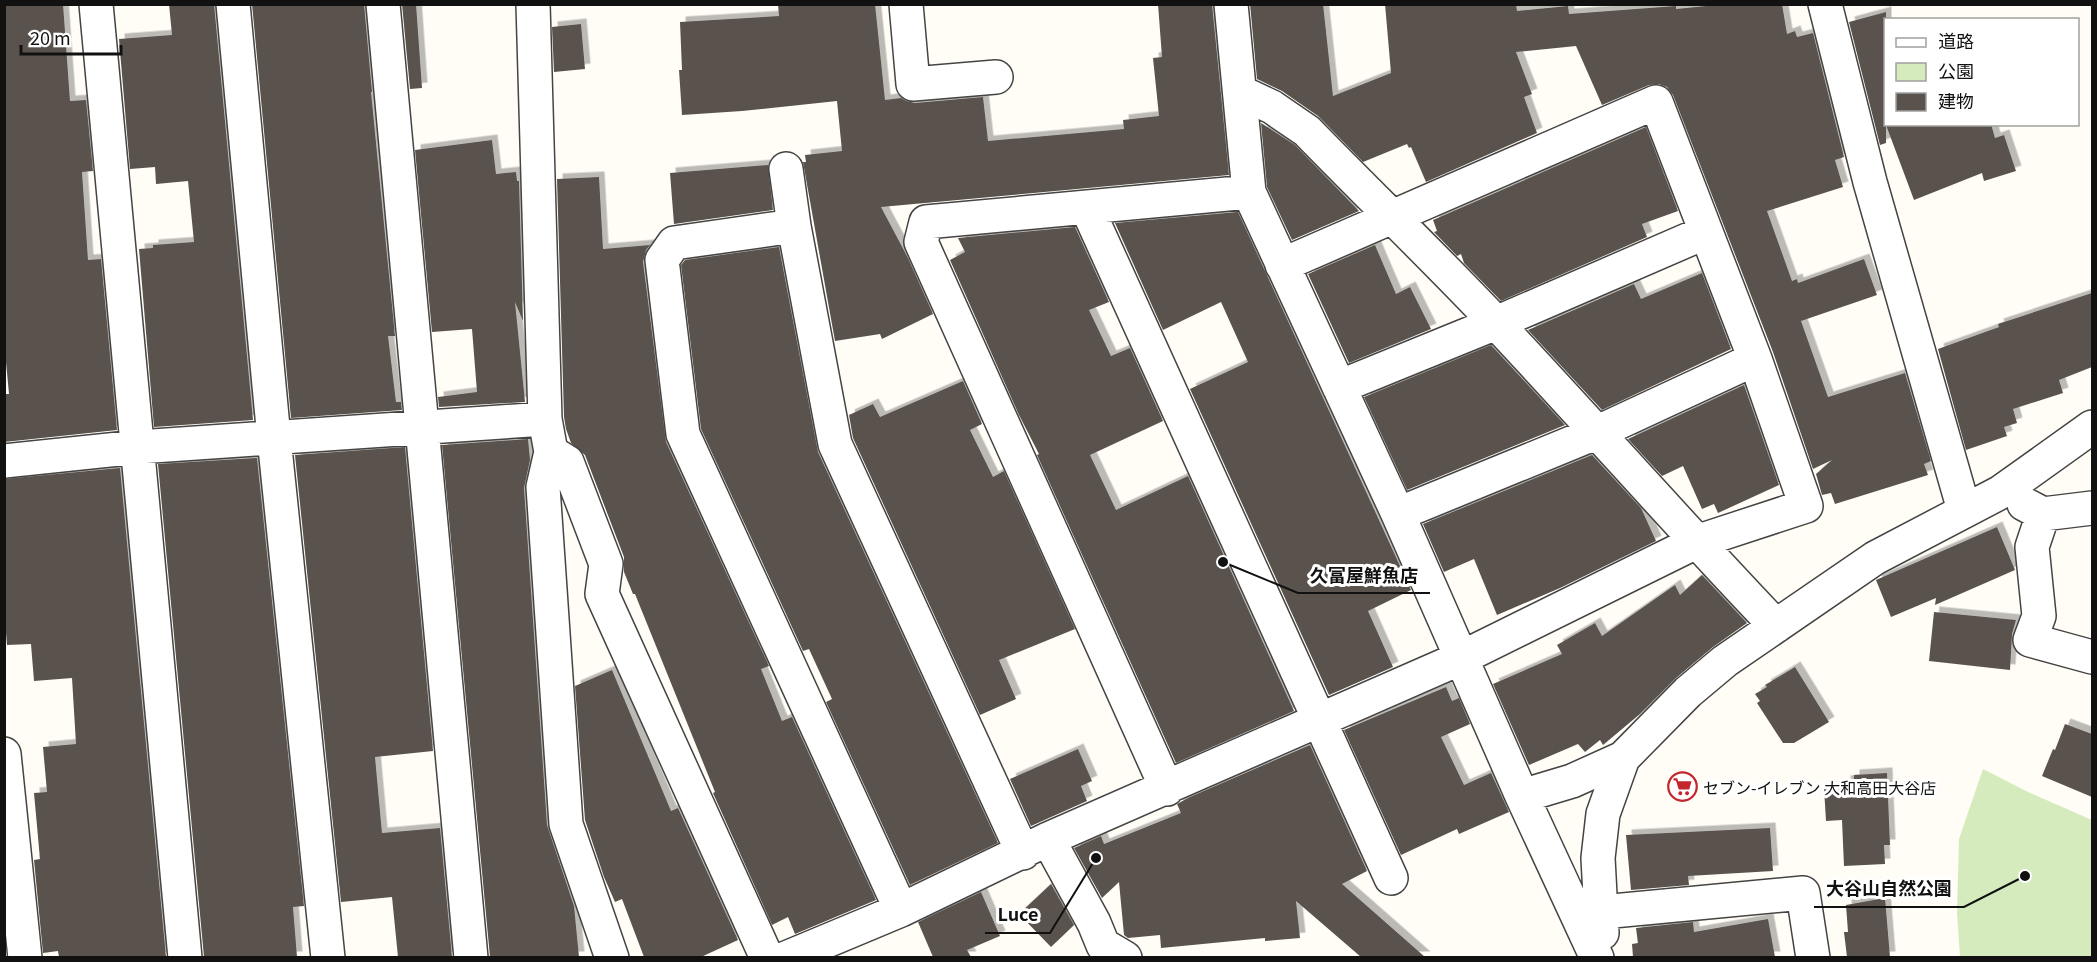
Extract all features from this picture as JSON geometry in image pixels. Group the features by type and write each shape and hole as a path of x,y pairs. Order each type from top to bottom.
{"street":[{"path":"96,4 184,957"},
{"path":"233,4 274,438 328,957"},
{"path":"383,4 471,957"},
{"path":"533,4 545,418 551,452 543,487 566,824 612,957"},
{"path":"906,4 913,84 996,77"},
{"path":"1232,4 1249,192 1398,514 1522,796 1597,957"},
{"path":"1825,4 1870,182 1964,510"},
{"path":"1240,92 1272,107 1307,131 1496,323 1776,626"},
{"path":"786,957 902,910 1035,846 1461,658 1696,542 1806,506 1755,358 1656,102 1282,265"},
{"path":"786,169 794,226 835,444 1035,846 1094,923 1103,945 1125,957"},
{"path":"1167,789 921,242 926,222 1249,192"},
{"path":"1088,208 1391,879"},
{"path":"794,226 674,243 662,260 683,434 902,910"},
{"path":"1339,387 1496,323 1706,232"},
{"path":"1398,514 1598,432 1755,358"},
{"path":"4,460 138,447 545,418"},
{"path":"1522,796 1572,782 1623,758 1695,686 1725,661 1875,558 2001,492 2092,427"},
{"path":"551,452 567,462 606,564 602,594 767,957"},
{"path":"2001,492 2043,514 2092,508"},
{"path":"2043,514 2032,547 2039,616 2030,640 2092,657"},
{"path":"4,754 25,957"},
{"path":"1603,957 1598,858 1603,814 1623,758"},
{"path":"1602,912 1803,893 1813,957"}],"green space":[{"path":"1983,769 2092,820 2092,957 1960,957 1957,913 1959,839"}],"building":[{"path":"4,4 63,4 70,101 86,100 93,171 82,172 88,260 101,259 117,430 4,442 4,394 9,394 4,341"},
{"path":"169,4 214,4 253,420 154,427 139,249 153,248 153,245 194,242 188,181 156,184 155,167 130,169 119,39 172,35"},
{"path":"252,4 364,4 395,336 388,336 396,402 401,402 402,410 291,418"},
{"path":"402,4 416,4 422,88 410,89"},
{"path":"778,4 875,4 885,100 901,98 915,103 983,97 988,141 1124,129 1123,120 1159,116 1153,58 1162,57 1158,4 1212,4 1229,175 881,207 908,258 933,314 882,339 880,334 835,341 803,162 806,162 805,155 842,151 837,101 682,115 679,70 682,70 680,22 779,16"},
{"path":"1250,4 1323,4 1333,96 1391,73 1385,4 1516,4 1517,11 1568,6 1569,14 1676,6 1676,9 1726,4 1782,4 1787,34 1795,31 1797,37 1813,33 1844,157 1835,160 1843,187 1767,211 1792,281 1797,279 1798,283 1864,259 1877,295 1801,321 1828,397 1905,373 1931,461 1924,464 1928,475 1835,504 1831,493 1822,495 1816,474 1832,460 1813,469 1773,352 1673,95 1667,87 1659,84 1649,85 1602,105 1576,46 1516,52 1532,94 1524,97 1537,133 1426,182 1411,147 1409,148 1407,144 1363,162 1318,116 1282,91 1257,79"},
{"path":"1886,12 1886,18 1884,18 1884,126 1886,126 1886,143 1880,145 1849,22"},
{"path":"581,24 585,69 554,72 552,27"},
{"path":"1261,123 1295,145 1359,211 1292,240 1267,187"},
{"path":"1886,126 1992,126 1995,138 2004,135 2016,171 1984,181 1982,173 1914,200"},
{"path":"1646,127 1678,211 1642,224 1647,237 1501,301 1464,263 1461,254 1457,256 1434,232 1437,231 1433,220"},
{"path":"492,140 496,174 516,172 517,181 519,181 523,321 515,302 525,402 439,407 438,397 477,392 472,329 432,332 415,150"},
{"path":"768,165 773,210 674,224 670,173"},
{"path":"599,177 603,249 650,245 643,262 666,442 769,666 761,669 782,721 792,717 876,900 795,934 788,917 772,925 713,793 715,792 624,572 624,557 585,455 571,443 566,429 557,179"},
{"path":"1238,212 1411,590 1368,611 1393,667 1329,695 1190,389 1248,362 1221,302 1163,330 1115,223"},
{"path":"1075,227 1109,302 1089,310 1111,356 1130,348 1163,421 1090,455 1116,510 1188,476 1294,711 1176,763 950,260 965,252 958,238"},
{"path":"1375,245 1396,294 1410,287 1431,329 1349,363 1308,274"},
{"path":"779,247 818,452 998,843 910,885 826,702 832,699 809,649 803,651 701,429 681,265 685,260"},
{"path":"1702,273 1731,349 1602,410 1528,330 1634,284 1641,299"},
{"path":"2092,293 2092,367 2059,380 2063,393 2013,409 2017,423 2004,427 2007,436 1966,450 1938,349 1999,327 1998,324"},
{"path":"1491,345 1565,425 1407,490 1364,397"},
{"path":"963,381 982,424 970,430 993,477 1004,471 1075,629 999,660 1016,699 980,715 853,438 849,415 873,404 880,417"},
{"path":"1744,385 1779,485 1718,513 1714,504 1702,509 1683,466 1662,476 1628,439"},
{"path":"528,439 530,460 524,488 547,825 574,906 579,957 490,957 442,445"},
{"path":"405,447 433,751 375,757 382,833 440,828 452,957 398,957 392,897 341,902 295,455"},
{"path":"1592,455 1641,508 1656,541 1560,588 1497,615 1474,559 1444,572 1423,524"},
{"path":"257,458 304,906 293,907 297,957 204,957 158,464"},
{"path":"120,468 166,957 59,957 58,951 43,953 34,860 40,859 34,793 47,792 43,747 76,744 72,678 34,681 31,644 7,645 4,608 4,479"},
{"path":"1997,527 2015,570 1935,605 1936,598 1891,617 1876,580"},
{"path":"1702,575 1747,623 1713,647 1676,678 1640,714 1603,745 1600,740 1585,752 1578,744 1529,765 1493,684 1562,654 1557,645 1595,623 1602,636 1675,585 1680,595"},
{"path":"1934,612 2016,620 2012,634 2010,670 1929,661"},
{"path":"1795,667 1829,722 1794,743 1783,743 1757,703 1760,701 1755,694 1767,687 1765,685"},
{"path":"612,670 671,811 678,808 738,940 701,957 644,957 622,899 615,902 604,877 585,820 575,686"},
{"path":"1446,687 1452,701 1459,698 1470,724 1441,737 1464,785 1491,773 1509,812 1459,834 1457,829 1401,855 1344,730"},
{"path":"2065,724 2092,734 2092,797 2042,776"},
{"path":"1310,745 1367,871 1342,884 1425,957 1361,957 1296,901 1300,938 1265,941 1265,938 1161,948 1160,935 1128,938 1124,935 1119,882 1102,898 1074,848 1101,836 1104,844 1181,813 1177,804 1190,797"},
{"path":"1078,749 1092,781 1081,786 1087,801 1031,826 1010,779"},
{"path":"1887,773 1890,845 1884,845 1885,864 1844,866 1842,820 1826,821 1824,788 1846,787 1845,781 1854,780 1854,775"},
{"path":"1770,828 1773,871 1688,876 1689,885 1631,890 1626,835"},
{"path":"1051,884 1074,925 1051,947 1019,914"},
{"path":"981,892 1000,936 967,950 971,957 933,957 918,922"},
{"path":"1885,898 1890,957 1847,957 1844,932 1848,932 1846,905"},
{"path":"1768,919 1775,957 1633,957 1632,944 1638,943 1636,928 1693,922 1694,932"}],"place":[{"name":"久富屋鮮魚店","path":"1223,562"},
{"name":"セブン-イレブン 大和高田大谷店","path":"1682,787"},
{"name":"Luce","path":"1096,858"},
{"name":"大谷山自然公園","path":"2025,876"}]}
